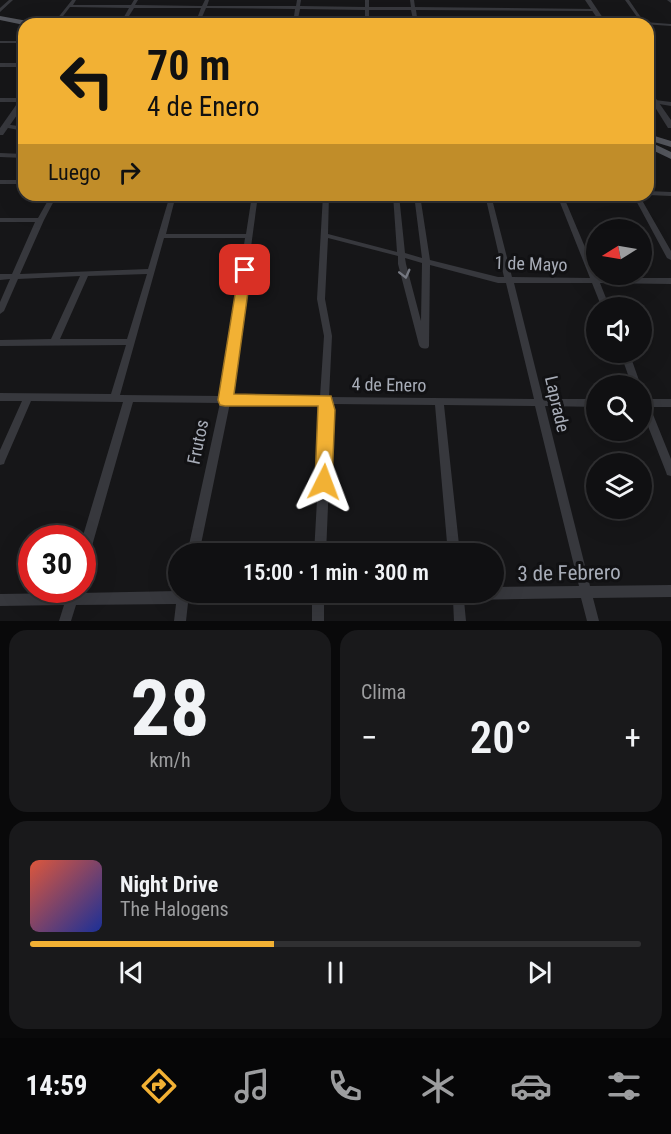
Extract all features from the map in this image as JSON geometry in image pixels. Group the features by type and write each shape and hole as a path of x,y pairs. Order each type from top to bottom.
{"main road":[{"path":"1,17 18,21"},
{"path":"660,142 671,156"}],"street":[{"path":"1,17 11,0"},
{"path":"60,18 74,0"},
{"path":"126,18 136,0"},
{"path":"199,18 207,0"},
{"path":"296,18 299,0"},
{"path":"367,0 367,18"},
{"path":"412,0 415,18"},
{"path":"465,0 468,9"},
{"path":"507,0 511,9"},
{"path":"546,0 552,10"},
{"path":"588,0 600,18"},
{"path":"627,0 640,18"},
{"path":"69,6 595,10"},
{"path":"654,24 671,25"},
{"path":"0,42 18,42"},
{"path":"0,65 18,65"},
{"path":"0,100 18,101"},
{"path":"655,102 671,104"},
{"path":"655,102 671,126"},
{"path":"2,130 18,108"},
{"path":"2,130 18,129"},
{"path":"0,155 18,156"},
{"path":"0,182 18,182"},
{"path":"654,194 671,194"},
{"path":"0,312 39,220 50,201"},
{"path":"115,397 170,201"},
{"name":"Frutos","path":"195,543 225,400 254,201"},
{"path":"321,543 327,410 325,400 328,336 321,299 326,201"},
{"path":"397,201 401,254 425,346 426,261 418,201"},
{"name":"Laprade","path":"489,201 593,621"},
{"path":"562,201 586,258"},
{"path":"639,201 671,258"},
{"path":"0,220 39,220"},
{"name":"1 de Mayo","path":"324,235 498,280 586,280"},
{"path":"161,236 249,236"},
{"path":"0,277 151,271"},
{"path":"54,343 71,310 84,273"},
{"name":"1 de Mayo","path":"652,281 671,281"},
{"path":"0,343 129,342"},
{"name":"4 de Enero","path":"0,397 586,403"},
{"path":"0,461 28,397"},
{"path":"92,525 129,398"},
{"path":"439,402 453,543"},
{"path":"652,402 671,403"},
{"path":"652,426 671,472"},
{"name":"3 de Febrero","path":"504,593 671,591"},
{"name":"3 de Febrero","path":"96,595 168,595"},
{"name":"3 de Febrero","path":"0,600 18,599"},
{"path":"65,621 70,603"},
{"path":"180,621 183,603"},
{"path":"318,603 318,621"},
{"path":"458,603 459,621"}],"route":[{"path":"245,270 225,400 325,400 327,410 324,482"}]}
